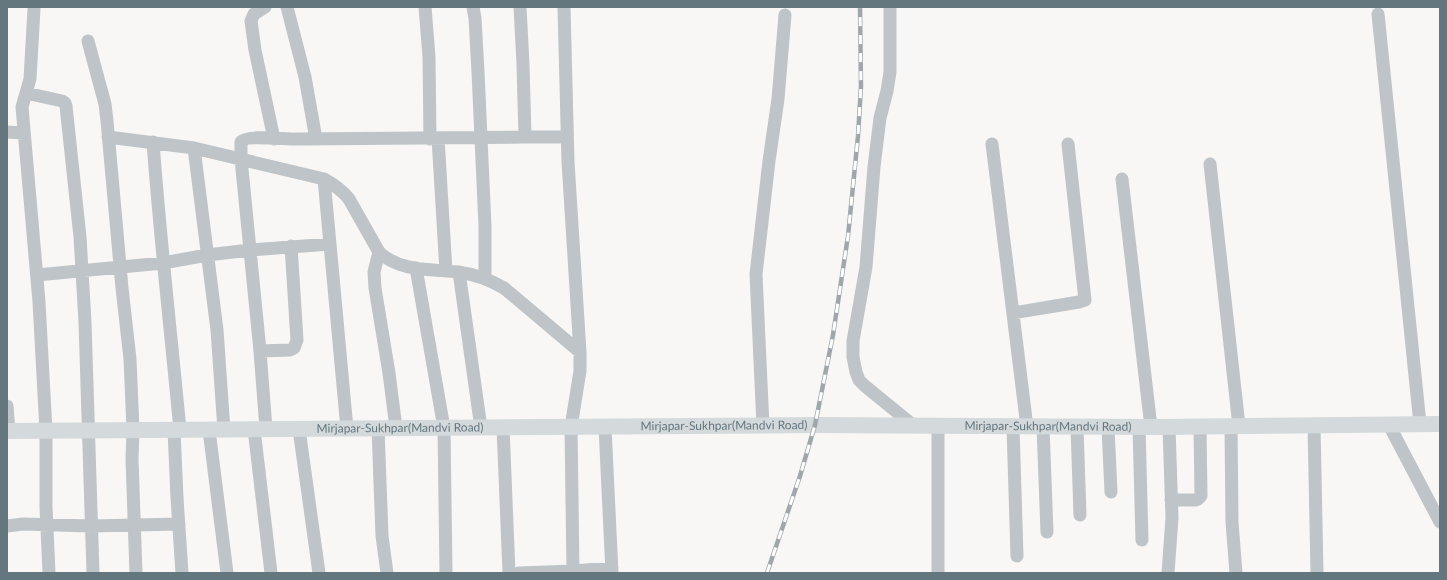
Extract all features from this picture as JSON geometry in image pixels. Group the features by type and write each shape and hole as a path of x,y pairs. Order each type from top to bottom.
{"main road":[{"name":"Mirjapar-Sukhpar(Mandvi Road)","path":"8,431 815,425 1145,428 1440,424"}],"street":[{"path":"265,7 254,14 251,20 252,32 274,139"},
{"path":"287,7 305,78 316,139"},
{"path":"425,7 434,138 446,271"},
{"path":"472,7 475,18 485,226 485,278"},
{"path":"520,7 525,137"},
{"path":"564,7 567,137 580,352 580,371 571,427 573,571"},
{"path":"890,7 890,72 880,118 874,168 866,267 853,341 853,357 858,380 914,426"},
{"path":"34,9 30,79 22,107 37,275 46,431 49,573"},
{"path":"1378,14 1420,424"},
{"path":"764,426 756,274 778,99 785,16"},
{"path":"88,41 105,104 130,360 133,430 133,525 136,573"},
{"path":"26,93 62,101 66,106 82,270 93,573"},
{"path":"7,132 24,133"},
{"path":"108,137 194,148 324,179 337,186 349,199 379,252 385,258 416,268 459,272 485,278 504,288 580,352"},
{"path":"271,573 260,429 260,351 241,159 242,140 257,138 567,137"},
{"path":"153,142 177,430 179,524 182,573"},
{"path":"992,144 1013,314 1020,427 1017,556"},
{"path":"1013,314 1085,300 1068,144"},
{"path":"194,148 217,330 217,430 227,573"},
{"path":"1210,164 1235,426 1232,522 1236,573"},
{"path":"324,179 347,429"},
{"path":"1122,179 1145,428 1142,540"},
{"path":"37,275 163,263 207,255 250,250 330,244"},
{"path":"260,351 290,350 294,348 297,340 292,246"},
{"path":"379,252 374,272 375,288 389,373 396,428"},
{"path":"416,268 444,428 446,573"},
{"path":"459,272 481,428"},
{"path":"7,406 8,431"},
{"path":"1314,425 1317,573"},
{"path":"1389,425 1440,522"},
{"path":"938,426 938,573"},
{"path":"519,573 612,571 606,427"},
{"path":"1043,427 1047,532"},
{"path":"1077,427 1080,515"},
{"path":"1108,427 1111,492"},
{"path":"1168,573 1172,518 1169,427"},
{"path":"1172,500 1195,500 1201,496 1200,427"},
{"path":"378,428 382,536 387,573"},
{"path":"503,428 508,573"},
{"path":"299,429 319,573"},
{"path":"7,526 23,524 91,526 179,524"}],"railway":[{"path":"767,573 800,476 815,425 833,335 848,236 858,136 861,86 860,7"}]}
